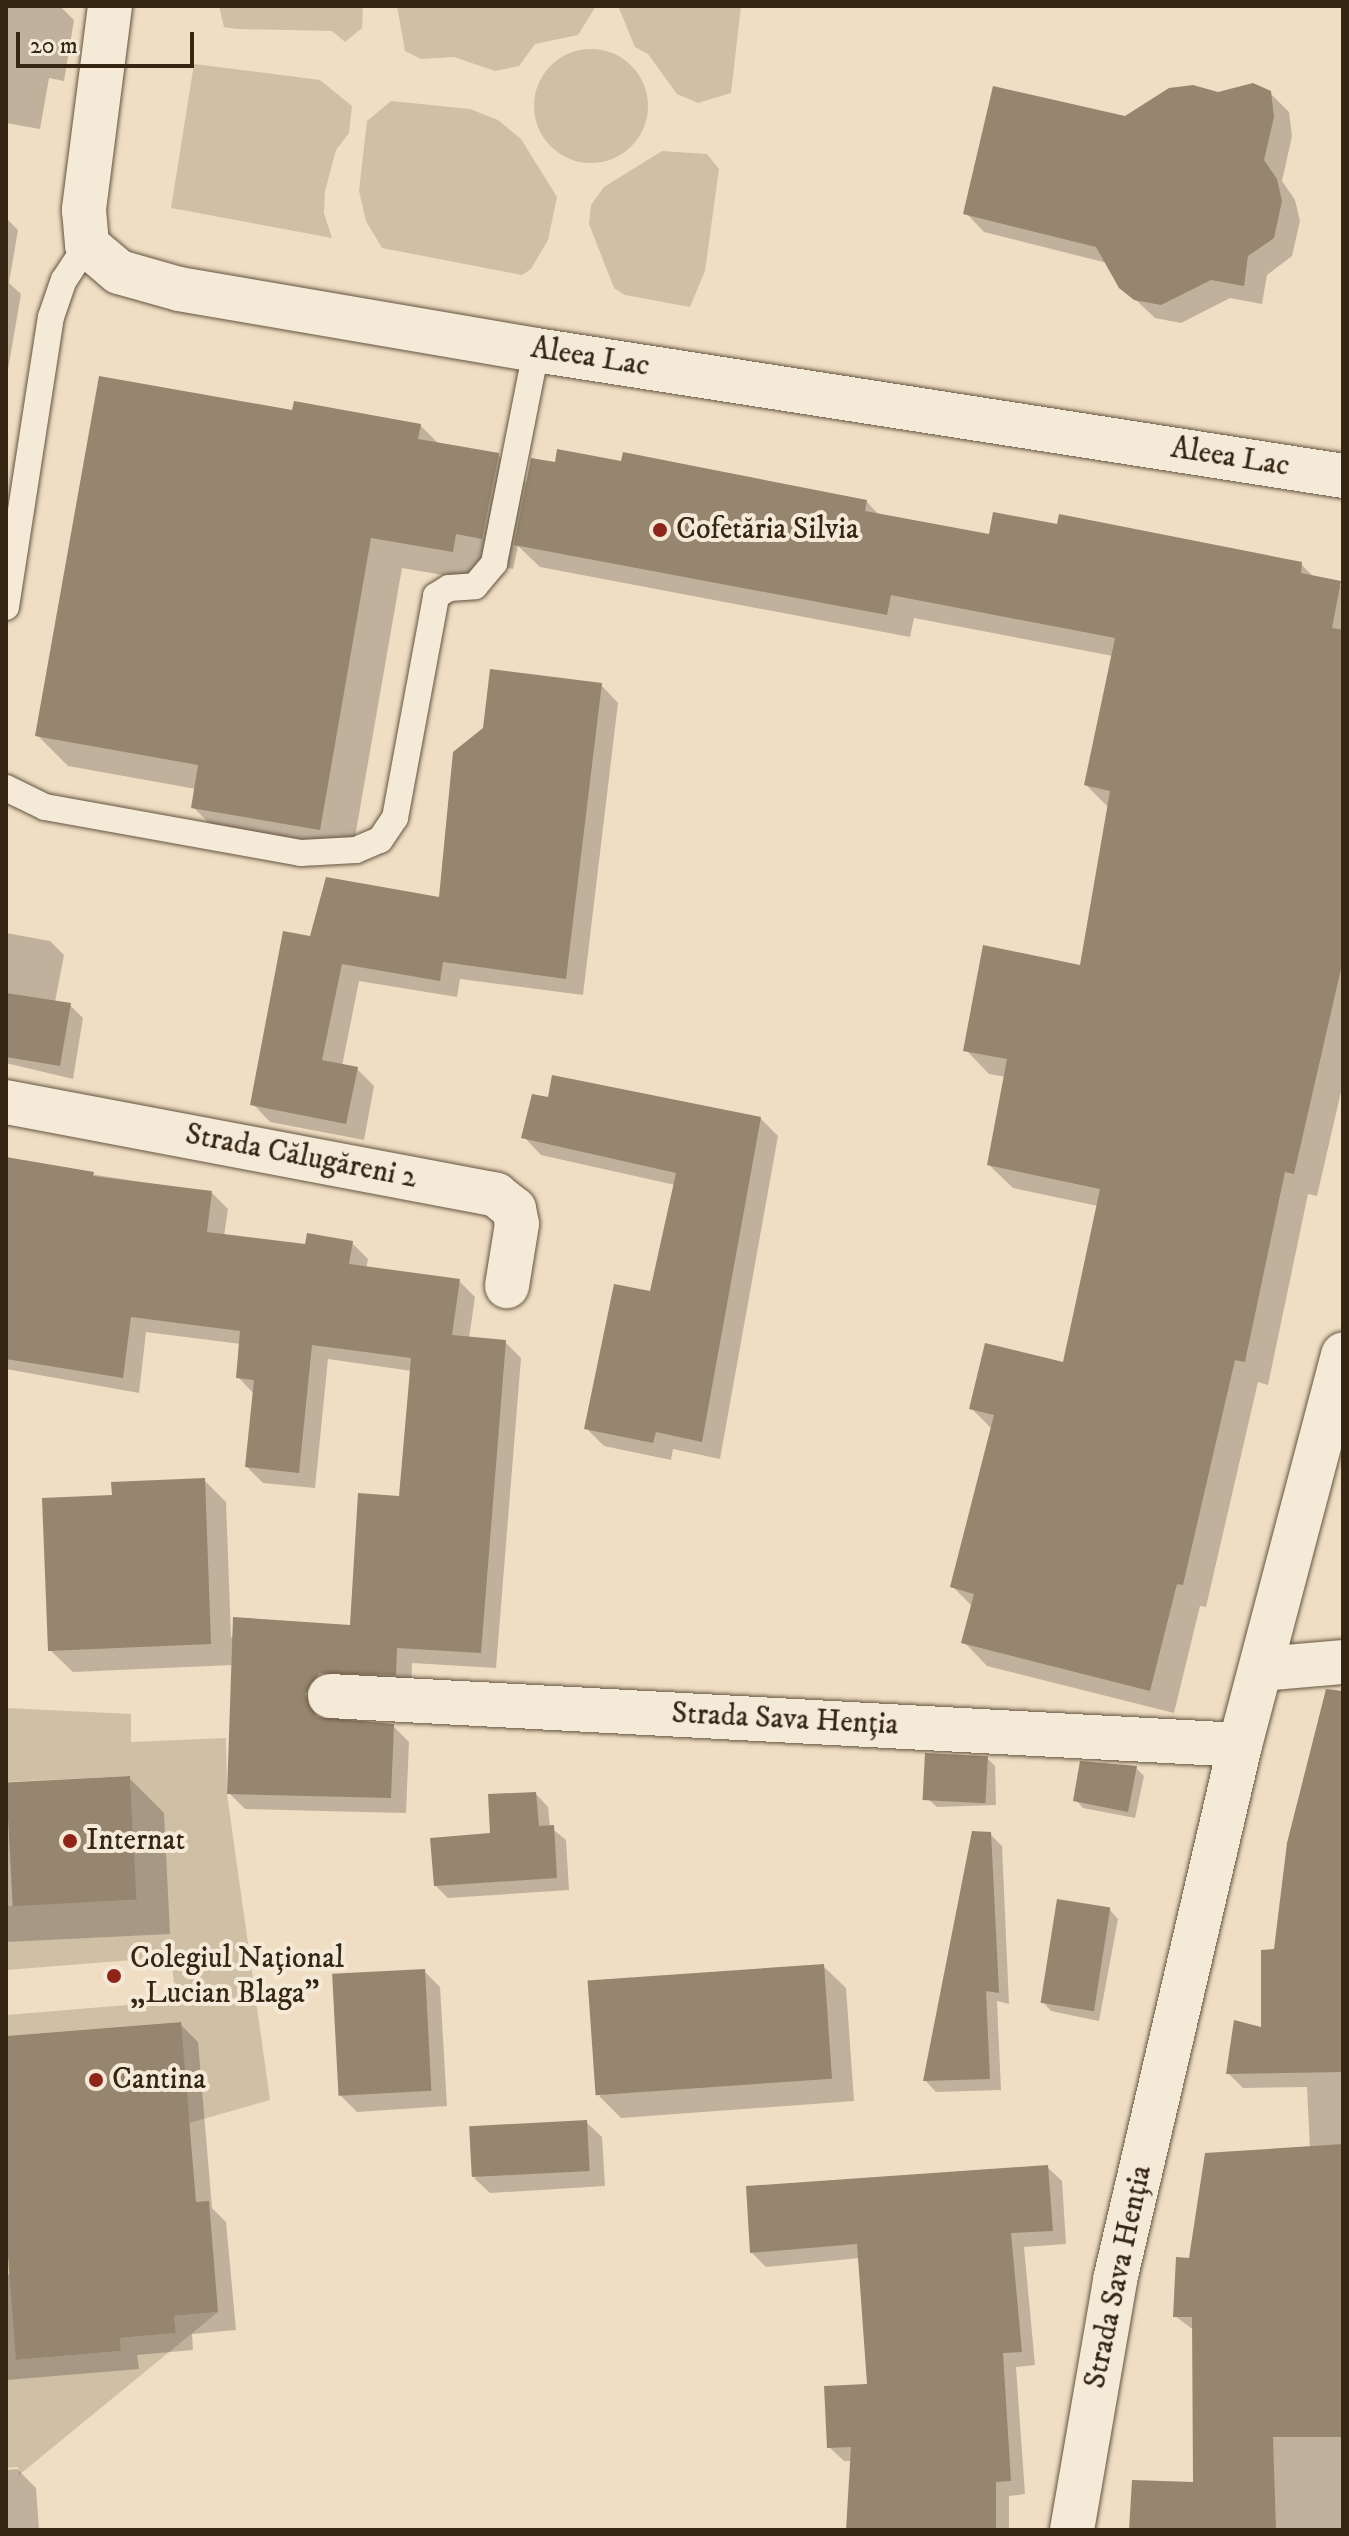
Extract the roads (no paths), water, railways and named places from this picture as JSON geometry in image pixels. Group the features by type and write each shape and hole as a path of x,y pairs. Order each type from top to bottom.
{"street":[{"path":"87,245 88,150 110,6"},
{"name":"Aleea Lac","path":"87,245 119,272 179,289 536,350 1343,476"},
{"name":"Strada Călugăreni 2","path":"6,1102 496,1195 514,1209 517,1224 507,1286"},
{"name":"Strada Sava Henția","path":"1072,2530 1115,2280 1240,1745 1343,1354"},
{"path":"1262,1669 1343,1662"},
{"name":"Strada Sava Henția","path":"330,1696 1240,1745"}],"lane":[{"path":"6,607 51,317 64,280 87,245"},
{"path":"6,788 45,807 301,853 356,850 380,840 395,818 436,596 449,588 475,586 494,563 536,350"}],"place":[{"name":"Cofetăria Silvia","path":"660,530"},
{"name":"Internat","path":"70,1841"},
{"name":"Colegiul Național „Lucian Blaga”","path":"114,1976"},
{"name":"Cantina","path":"96,2080"}]}
